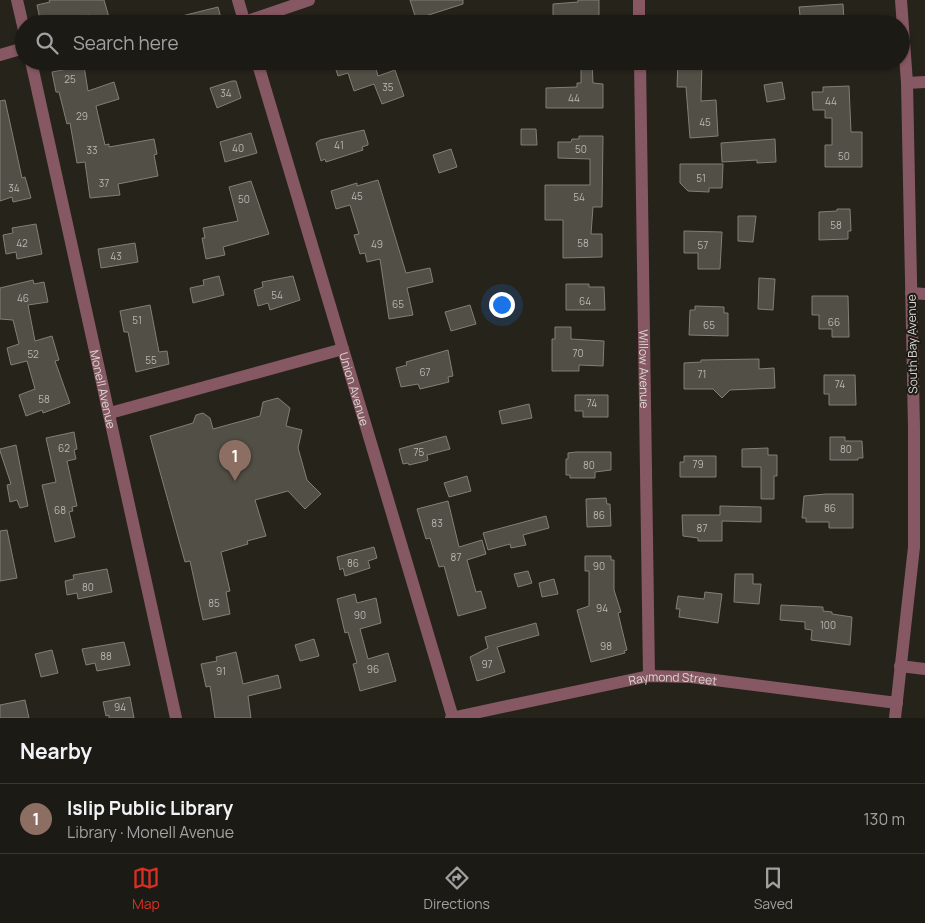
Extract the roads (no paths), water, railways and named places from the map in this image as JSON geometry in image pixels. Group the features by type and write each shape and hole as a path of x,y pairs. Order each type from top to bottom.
{"street":[{"path":"17,0 20,15"},
{"path":"238,0 243,15"},
{"path":"267,15 309,0"},
{"path":"639,0 639,15"},
{"name":"South Bay Avenue","path":"901,0 902,15"},
{"path":"0,55 15,51"},
{"name":"Monell Avenue","path":"33,70 176,718"},
{"name":"Union Avenue","path":"260,70 452,718"},
{"name":"Willow Avenue","path":"640,70 649,676"},
{"name":"South Bay Avenue","path":"895,718 914,546 920,429 911,294 906,70"},
{"path":"907,83 925,82"},
{"path":"911,294 925,294"},
{"path":"110,413 343,349"},
{"path":"900,666 925,669"},
{"name":"Raymond Street","path":"452,718 649,676 691,677 897,703"}],"place":[{"name":"Islip Public Library","path":"235,481"}]}
